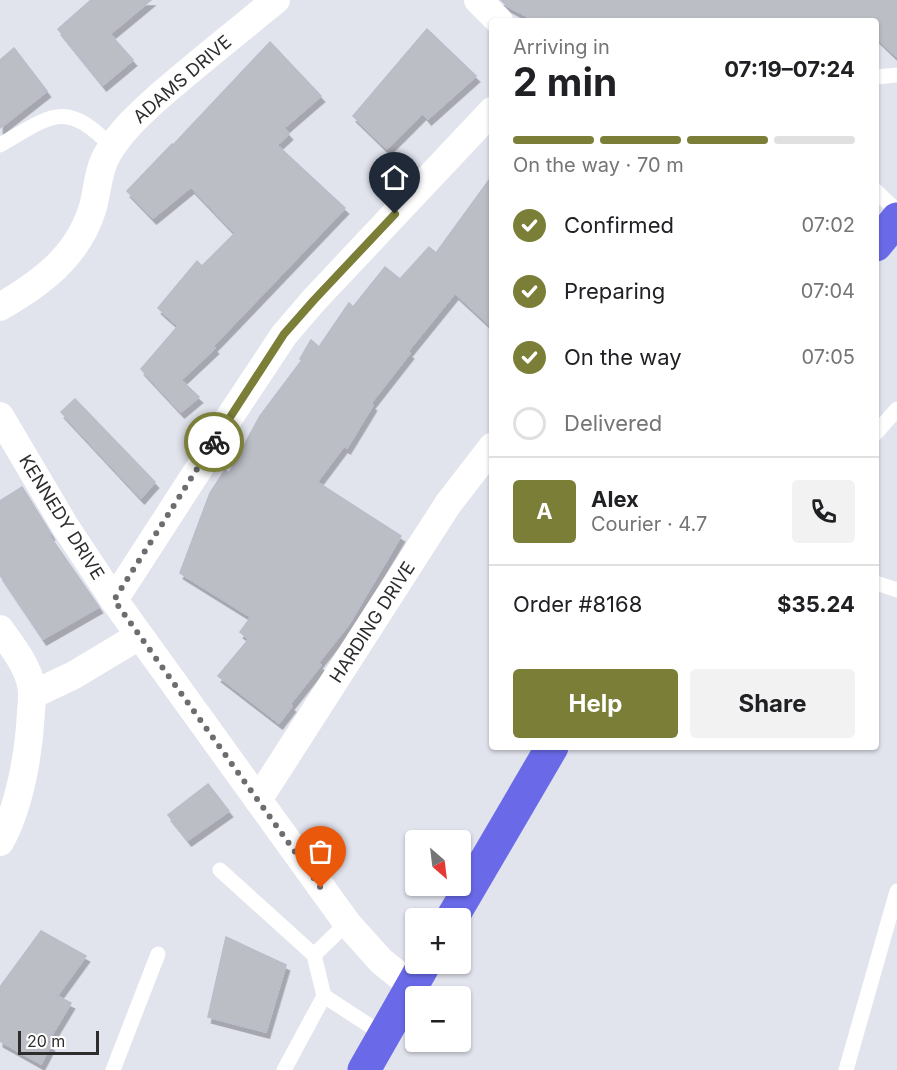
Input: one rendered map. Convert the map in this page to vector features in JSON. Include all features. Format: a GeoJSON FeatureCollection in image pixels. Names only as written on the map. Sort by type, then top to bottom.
{"type":"FeatureCollection","features":[{"type":"Feature","properties":{"kind":"main road"},"geometry":{"type":"LineString","coordinates":[[458,908],[550,750]]}},
{"type":"Feature","properties":{"kind":"main road"},"geometry":{"type":"LineString","coordinates":[[364,1070],[418,975]]}},
{"type":"Feature","properties":{"kind":"street","name":"ADAMS DRIVE"},"geometry":{"type":"LineString","coordinates":[[0,306],[47,276],[75,248],[83,235],[93,208],[100,170],[112,147],[139,115],[185,74],[276,0]]}},
{"type":"Feature","properties":{"kind":"street"},"geometry":{"type":"LineString","coordinates":[[478,0],[496,18]]}},
{"type":"Feature","properties":{"kind":"street"},"geometry":{"type":"LineString","coordinates":[[114,600],[284,334],[489,114]]}},
{"type":"Feature","properties":{"kind":"street","name":"KENNEDY DRIVE"},"geometry":{"type":"LineString","coordinates":[[0,416],[65,526],[114,600],[346,923],[381,961],[418,975]]}},
{"type":"Feature","properties":{"kind":"street","name":"HARDING DRIVE"},"geometry":{"type":"LineString","coordinates":[[258,800],[448,504],[489,451]]}},
{"type":"Feature","properties":{"kind":"street"},"geometry":{"type":"LineString","coordinates":[[0,629],[29,675],[32,695],[30,737],[24,773],[6,832],[0,842]]}},
{"type":"Feature","properties":{"kind":"street"},"geometry":{"type":"LineString","coordinates":[[32,695],[74,675],[139,636]]}},
{"type":"Feature","properties":{"kind":"lane"},"geometry":{"type":"LineString","coordinates":[[879,77],[897,75]]}},
{"type":"Feature","properties":{"kind":"lane"},"geometry":{"type":"LineString","coordinates":[[0,145],[48,118],[67,115],[87,124],[112,147]]}},
{"type":"Feature","properties":{"kind":"lane"},"geometry":{"type":"LineString","coordinates":[[879,202],[886,229]]}},
{"type":"Feature","properties":{"kind":"lane"},"geometry":{"type":"LineString","coordinates":[[879,430],[897,409]]}},
{"type":"Feature","properties":{"kind":"lane"},"geometry":{"type":"LineString","coordinates":[[879,584],[897,590]]}},
{"type":"Feature","properties":{"kind":"lane"},"geometry":{"type":"LineString","coordinates":[[220,870],[314,955],[324,996],[284,1070]]}},
{"type":"Feature","properties":{"kind":"lane"},"geometry":{"type":"LineString","coordinates":[[846,1070],[897,891]]}},
{"type":"Feature","properties":{"kind":"lane"},"geometry":{"type":"LineString","coordinates":[[314,955],[346,923]]}},
{"type":"Feature","properties":{"kind":"lane"},"geometry":{"type":"LineString","coordinates":[[113,1070],[158,954]]}},
{"type":"Feature","properties":{"kind":"lane"},"geometry":{"type":"LineString","coordinates":[[324,996],[384,1035]]}},
{"type":"Feature","properties":{"kind":"building"},"geometry":{"type":"Polygon","coordinates":[[[91,0],[151,0],[110,34],[133,60],[103,85],[58,29],[91,0]]]}},
{"type":"Feature","properties":{"kind":"building"},"geometry":{"type":"Polygon","coordinates":[[[501,0],[897,0],[897,57],[879,40],[879,18],[530,18],[507,6],[501,0]]]}},
{"type":"Feature","properties":{"kind":"building"},"geometry":{"type":"Polygon","coordinates":[[[427,29],[476,76],[428,119],[423,113],[387,149],[353,116],[427,29]]]}},
{"type":"Feature","properties":{"kind":"building"},"geometry":{"type":"Polygon","coordinates":[[[270,42],[321,96],[284,128],[289,134],[277,145],[345,208],[213,346],[215,348],[181,380],[199,397],[181,412],[141,369],[178,326],[158,308],[197,261],[202,266],[235,233],[191,187],[153,218],[127,191],[270,42]]]}},
{"type":"Feature","properties":{"kind":"building"},"geometry":{"type":"Polygon","coordinates":[[[14,48],[47,91],[0,128],[0,60],[14,48]]]}},
{"type":"Feature","properties":{"kind":"building"},"geometry":{"type":"Polygon","coordinates":[[[489,180],[489,324],[455,293],[408,351],[410,353],[371,403],[373,405],[347,448],[344,446],[317,482],[401,536],[349,624],[318,663],[321,665],[290,704],[292,706],[279,723],[218,676],[249,639],[240,632],[251,617],[180,573],[210,493],[225,470],[229,473],[260,416],[302,360],[300,359],[311,340],[319,347],[349,303],[353,307],[385,267],[400,279],[429,247],[436,253],[489,180]]]}},
{"type":"Feature","properties":{"kind":"building"},"geometry":{"type":"Polygon","coordinates":[[[75,399],[155,482],[141,498],[61,412],[75,399]]]}},
{"type":"Feature","properties":{"kind":"building"},"geometry":{"type":"Polygon","coordinates":[[[22,487],[51,534],[49,535],[99,607],[43,639],[0,575],[0,501],[22,487]]]}},
{"type":"Feature","properties":{"kind":"building"},"geometry":{"type":"Polygon","coordinates":[[[208,784],[229,811],[188,840],[168,815],[208,784]]]}},
{"type":"Feature","properties":{"kind":"building"},"geometry":{"type":"Polygon","coordinates":[[[41,931],[86,956],[57,996],[71,1003],[47,1043],[51,1045],[41,1064],[0,1041],[0,987],[41,931]]]}},
{"type":"Feature","properties":{"kind":"building"},"geometry":{"type":"Polygon","coordinates":[[[226,937],[286,965],[266,1032],[208,1017],[226,937]]]}},
{"type":"Feature","properties":{"kind":"way so far"},"geometry":{"type":"LineString","coordinates":[[214,442],[114,600],[321,888]]}},
{"type":"Feature","properties":{"kind":"route"},"geometry":{"type":"LineString","coordinates":[[214,442],[284,334],[395,214]]}}]}
